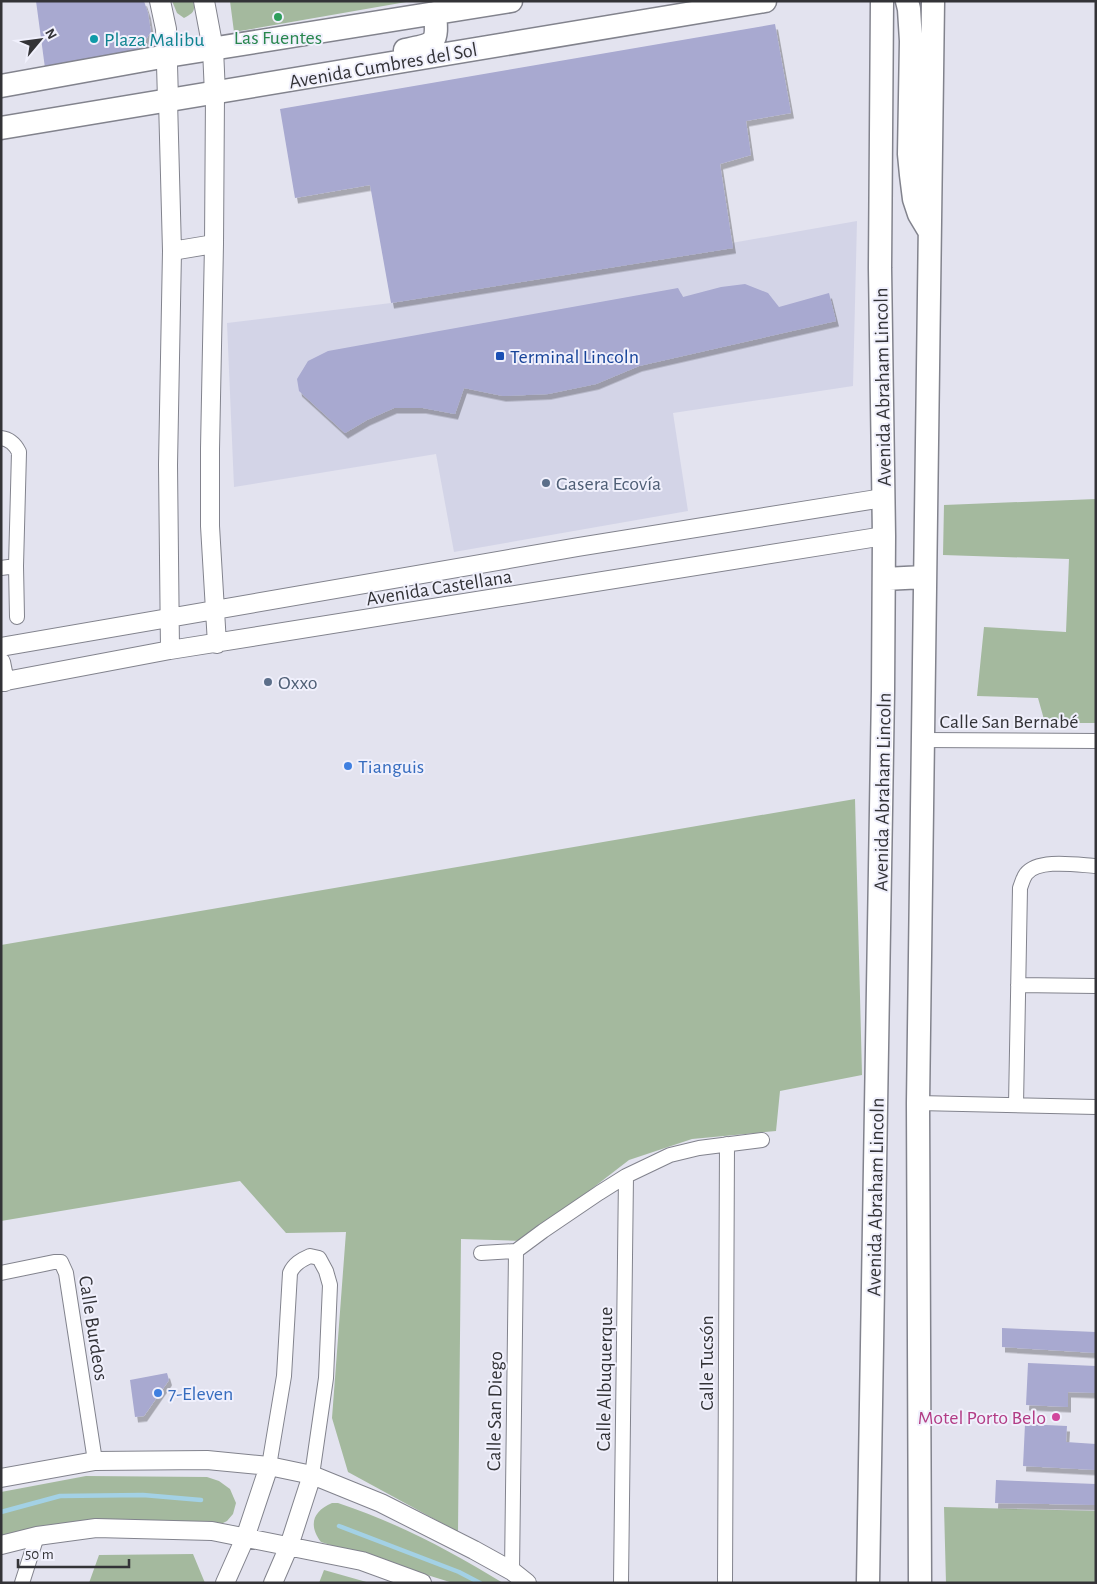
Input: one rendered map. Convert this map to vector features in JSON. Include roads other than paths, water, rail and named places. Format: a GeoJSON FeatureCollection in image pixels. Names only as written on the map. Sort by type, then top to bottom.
{"type":"FeatureCollection","features":[{"type":"Feature","properties":{"kind":"main road"},"geometry":{"type":"LineString","coordinates":[[160,1],[166,29],[168,100]]}},
{"type":"Feature","properties":{"kind":"main road"},"geometry":{"type":"LineString","coordinates":[[204,1],[213,49],[215,94]]}},
{"type":"Feature","properties":{"kind":"main road","name":"Avenida Cumbres del Sol"},"geometry":{"type":"LineString","coordinates":[[1,86],[167,56],[511,1]]}},
{"type":"Feature","properties":{"kind":"main road","name":"Avenida Cumbres del Sol"},"geometry":{"type":"LineString","coordinates":[[1,128],[215,94],[764,1]]}},
{"type":"Feature","properties":{"kind":"main road","name":"Avenida Abraham Lincoln"},"geometry":{"type":"LineString","coordinates":[[868,1583],[878,1058],[884,579],[880,268],[882,1]]}},
{"type":"Feature","properties":{"kind":"main road"},"geometry":{"type":"LineString","coordinates":[[907,1],[910,9],[911,41],[909,154],[911,175],[918,214],[930,232]]}},
{"type":"Feature","properties":{"kind":"main road"},"geometry":{"type":"LineString","coordinates":[[920,1583],[918,1102],[933,1]]}},
{"type":"Feature","properties":{"kind":"main road"},"geometry":{"type":"LineString","coordinates":[[330,74],[362,59],[420,47],[431,42],[437,32],[435,13]]}},
{"type":"Feature","properties":{"kind":"main road"},"geometry":{"type":"LineString","coordinates":[[884,579],[925,577]]}},
{"type":"Feature","properties":{"kind":"street"},"geometry":{"type":"LineString","coordinates":[[215,94],[210,526],[217,644]]}},
{"type":"Feature","properties":{"kind":"street"},"geometry":{"type":"LineString","coordinates":[[168,100],[172,251],[168,465],[170,650]]}},
{"type":"Feature","properties":{"kind":"street"},"geometry":{"type":"LineString","coordinates":[[172,251],[214,244]]}},
{"type":"Feature","properties":{"kind":"street"},"geometry":{"type":"LineString","coordinates":[[1,438],[12,442],[19,452],[16,566],[17,617]]}},
{"type":"Feature","properties":{"kind":"street","name":"Avenida Castellana"},"geometry":{"type":"LineString","coordinates":[[1,647],[578,547],[883,498]]}},
{"type":"Feature","properties":{"kind":"street","name":"Avenida Castellana"},"geometry":{"type":"LineString","coordinates":[[3,682],[170,650],[884,536]]}},
{"type":"Feature","properties":{"kind":"street"},"geometry":{"type":"LineString","coordinates":[[1,568],[16,566]]}},
{"type":"Feature","properties":{"kind":"street"},"geometry":{"type":"LineString","coordinates":[[1,662],[3,682]]}},
{"type":"Feature","properties":{"kind":"street","name":"Calle San Bernabé"},"geometry":{"type":"LineString","coordinates":[[922,740],[1096,741]]}},
{"type":"Feature","properties":{"kind":"street"},"geometry":{"type":"LineString","coordinates":[[1016,1105],[1020,888],[1027,872],[1044,864],[1096,866]]}},
{"type":"Feature","properties":{"kind":"street"},"geometry":{"type":"LineString","coordinates":[[1018,985],[1096,986]]}},
{"type":"Feature","properties":{"kind":"street"},"geometry":{"type":"LineString","coordinates":[[918,1102],[1096,1107]]}},
{"type":"Feature","properties":{"kind":"street"},"geometry":{"type":"LineString","coordinates":[[481,1254],[516,1252],[544,1230],[626,1176],[670,1155],[699,1148],[762,1140]]}},
{"type":"Feature","properties":{"kind":"street","name":"Calle Tucsón"},"geometry":{"type":"LineString","coordinates":[[725,1583],[727,1144]]}},
{"type":"Feature","properties":{"kind":"street","name":"Calle Albuquerque"},"geometry":{"type":"LineString","coordinates":[[621,1583],[626,1176]]}},
{"type":"Feature","properties":{"kind":"street","name":"Calle San Diego"},"geometry":{"type":"LineString","coordinates":[[512,1571],[516,1252]]}},
{"type":"Feature","properties":{"kind":"street"},"geometry":{"type":"LineString","coordinates":[[225,1583],[245,1538],[269,1466],[284,1376],[290,1273],[292,1267],[300,1260],[310,1256],[319,1258],[326,1271],[330,1286],[326,1378],[312,1475],[289,1546],[273,1583]]}},
{"type":"Feature","properties":{"kind":"street","name":"Calle Burdeos"},"geometry":{"type":"LineString","coordinates":[[1,1273],[54,1262],[61,1262],[64,1266],[95,1461]]}},
{"type":"Feature","properties":{"kind":"street"},"geometry":{"type":"LineString","coordinates":[[1,1478],[95,1461],[207,1460],[269,1466],[312,1475],[381,1503],[474,1550],[512,1571],[526,1583]]}},
{"type":"Feature","properties":{"kind":"street"},"geometry":{"type":"LineString","coordinates":[[1,1545],[37,1536],[96,1528],[212,1531],[362,1561],[422,1583]]}},
{"type":"Feature","properties":{"kind":"street"},"geometry":{"type":"LineString","coordinates":[[22,1583],[37,1536]]}},
{"type":"Feature","properties":{"kind":"waterway"},"geometry":{"type":"LineString","coordinates":[[1,1512],[60,1496],[143,1495],[201,1500]]}},
{"type":"Feature","properties":{"kind":"waterway"},"geometry":{"type":"LineString","coordinates":[[339,1526],[459,1572],[480,1583]]}},
{"type":"Feature","properties":{"kind":"place","name":"Las Fuentes"},"geometry":{"type":"Point","coordinates":[278,17]}},
{"type":"Feature","properties":{"kind":"place","name":"Plaza Malibu"},"geometry":{"type":"Point","coordinates":[94,39]}},
{"type":"Feature","properties":{"kind":"place","name":"Terminal Lincoln"},"geometry":{"type":"Point","coordinates":[500,356]}},
{"type":"Feature","properties":{"kind":"place","name":"Gasera Ecovía"},"geometry":{"type":"Point","coordinates":[546,483]}},
{"type":"Feature","properties":{"kind":"place","name":"Oxxo"},"geometry":{"type":"Point","coordinates":[268,682]}},
{"type":"Feature","properties":{"kind":"place","name":"Tianguis"},"geometry":{"type":"Point","coordinates":[348,766]}},
{"type":"Feature","properties":{"kind":"place","name":"7-Eleven"},"geometry":{"type":"Point","coordinates":[158,1393]}},
{"type":"Feature","properties":{"kind":"place","name":"Motel Porto Belo"},"geometry":{"type":"Point","coordinates":[1056,1417]}}]}
